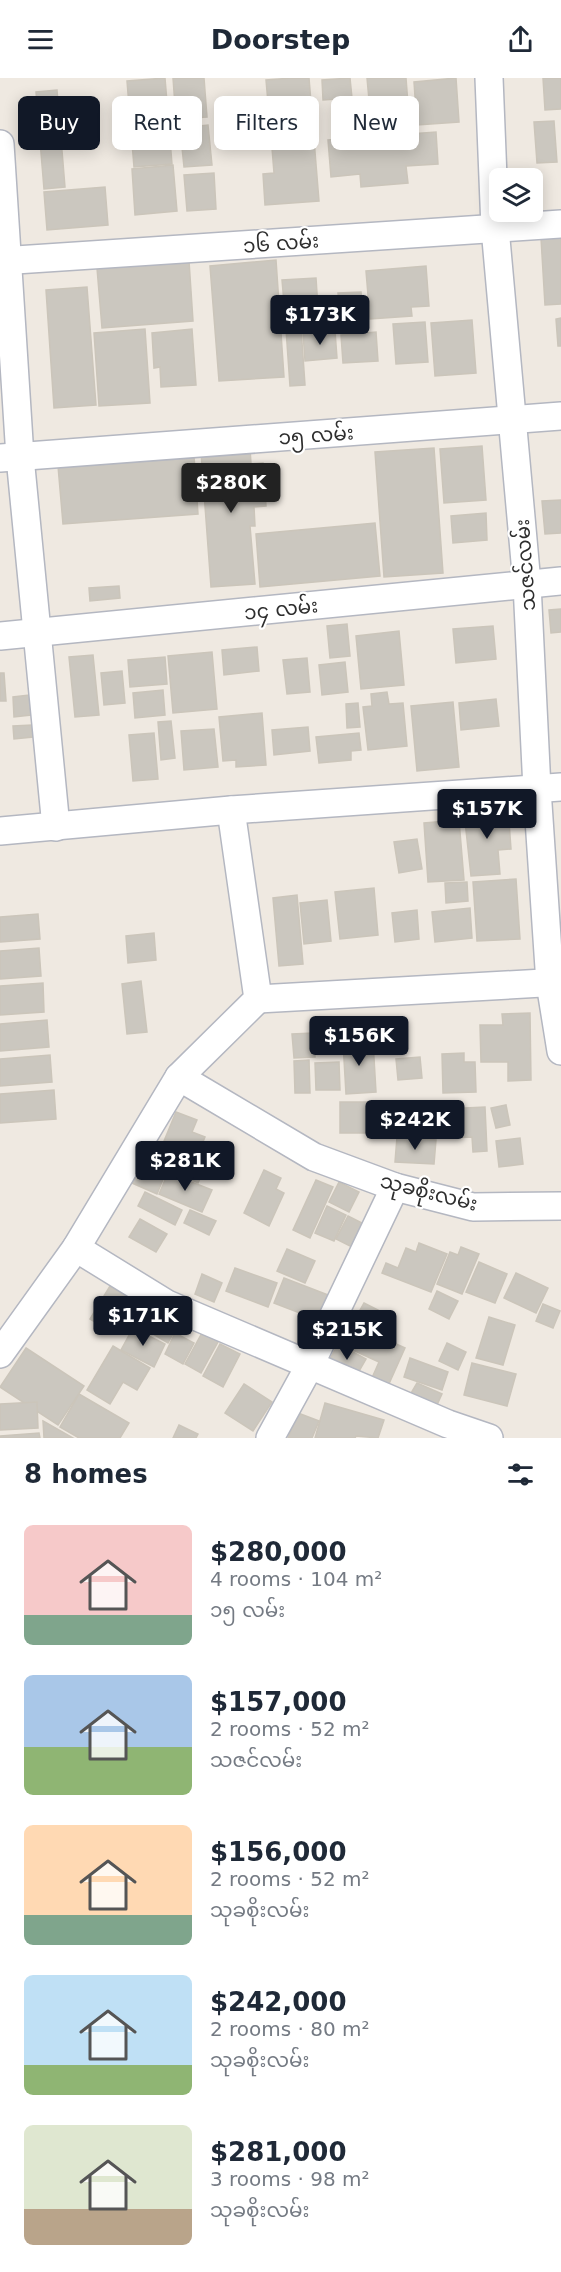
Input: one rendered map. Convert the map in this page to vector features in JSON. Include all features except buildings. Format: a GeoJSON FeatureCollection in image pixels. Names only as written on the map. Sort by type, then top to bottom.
{"type":"FeatureCollection","features":[{"type":"Feature","properties":{"kind":"street","name":"သဇင်လမ်း"},"geometry":{"type":"LineString","coordinates":[[489,78],[495,228],[527,584],[549,788],[555,983],[561,1051]]}},
{"type":"Feature","properties":{"kind":"street"},"geometry":{"type":"LineString","coordinates":[[0,144],[10,458],[36,633],[56,827]]}},
{"type":"Feature","properties":{"kind":"street","name":"၁၆ လမ်း"},"geometry":{"type":"LineString","coordinates":[[3,261],[561,224]]}},
{"type":"Feature","properties":{"kind":"street","name":"၁၅ လမ်း"},"geometry":{"type":"LineString","coordinates":[[10,458],[561,416]]}},
{"type":"Feature","properties":{"kind":"street","name":"၁၄ လမ်း"},"geometry":{"type":"LineString","coordinates":[[0,636],[561,581]]}},
{"type":"Feature","properties":{"kind":"street"},"geometry":{"type":"LineString","coordinates":[[0,831],[231,810],[549,788]]}},
{"type":"Feature","properties":{"kind":"street"},"geometry":{"type":"LineString","coordinates":[[231,810],[258,999]]}},
{"type":"Feature","properties":{"kind":"street"},"geometry":{"type":"LineString","coordinates":[[0,1354],[76,1248],[179,1077],[258,999],[555,983]]}},
{"type":"Feature","properties":{"kind":"street","name":"သုခစိုးလမ်း"},"geometry":{"type":"LineString","coordinates":[[179,1077],[314,1157],[395,1187],[473,1207],[561,1206]]}},
{"type":"Feature","properties":{"kind":"street"},"geometry":{"type":"LineString","coordinates":[[270,1438],[310,1365],[395,1187]]}},
{"type":"Feature","properties":{"kind":"street"},"geometry":{"type":"LineString","coordinates":[[76,1248],[166,1304],[448,1424],[489,1438]]}}]}
